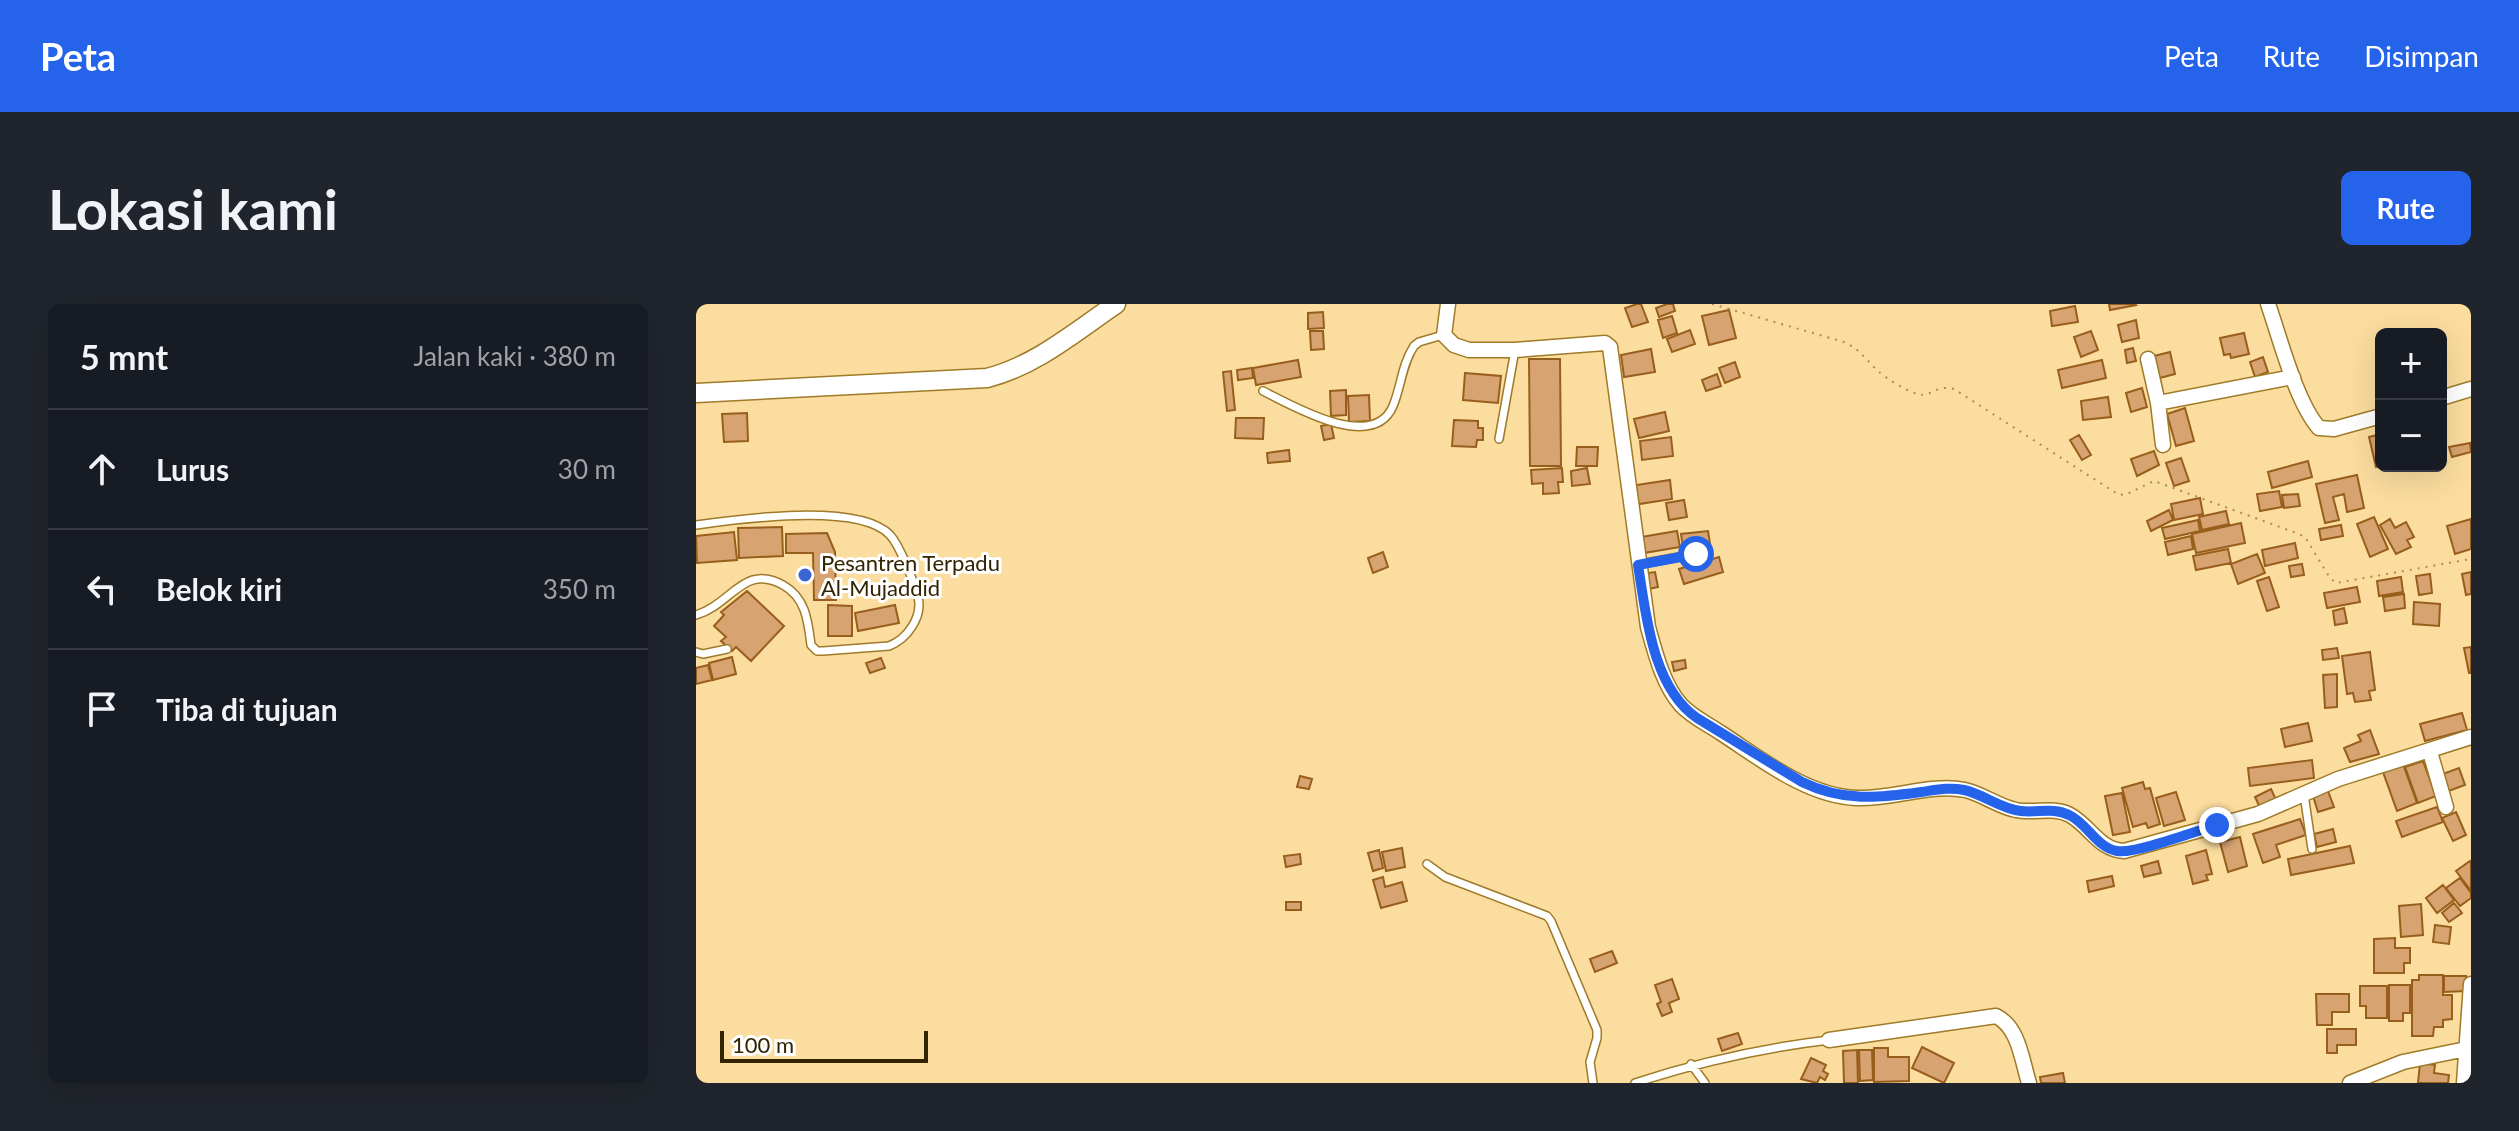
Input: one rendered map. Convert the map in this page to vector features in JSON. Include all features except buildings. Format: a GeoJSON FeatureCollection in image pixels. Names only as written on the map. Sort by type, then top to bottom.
{"type":"FeatureCollection","features":[{"type":"Feature","properties":{"kind":"street"},"geometry":{"type":"LineString","coordinates":[[696,393],[987,378],[1012,372],[1028,363],[1116,304]]}},
{"type":"Feature","properties":{"kind":"street"},"geometry":{"type":"LineString","coordinates":[[1448,304],[1444,335],[1461,349],[1515,350],[1605,343],[1610,347],[1638,565],[1654,649],[1681,705],[1760,758],[1819,790],[1865,799],[1944,789],[1968,791],[2019,811],[2071,815],[2102,844],[2124,851],[2237,821],[2351,774],[2471,737]]}},
{"type":"Feature","properties":{"kind":"street"},"geometry":{"type":"LineString","coordinates":[[2268,304],[2293,377],[2319,428],[2334,429],[2375,418]]}},
{"type":"Feature","properties":{"kind":"street"},"geometry":{"type":"LineString","coordinates":[[2148,359],[2163,445]]}},
{"type":"Feature","properties":{"kind":"street"},"geometry":{"type":"LineString","coordinates":[[2158,403],[2293,377]]}},
{"type":"Feature","properties":{"kind":"street"},"geometry":{"type":"LineString","coordinates":[[2447,396],[2471,389]]}},
{"type":"Feature","properties":{"kind":"street"},"geometry":{"type":"LineString","coordinates":[[2430,752],[2446,807]]}},
{"type":"Feature","properties":{"kind":"street"},"geometry":{"type":"LineString","coordinates":[[2464,1083],[2471,984]]}},
{"type":"Feature","properties":{"kind":"street"},"geometry":{"type":"LineString","coordinates":[[1829,1040],[1996,1016],[2012,1030],[2029,1083]]}},
{"type":"Feature","properties":{"kind":"street"},"geometry":{"type":"LineString","coordinates":[[2350,1083],[2403,1062],[2466,1049]]}},
{"type":"Feature","properties":{"kind":"lane"},"geometry":{"type":"LineString","coordinates":[[1263,391],[1354,428],[1373,425],[1385,418],[1392,408],[1414,346],[1444,335]]}},
{"type":"Feature","properties":{"kind":"lane"},"geometry":{"type":"LineString","coordinates":[[1499,439],[1515,350]]}},
{"type":"Feature","properties":{"kind":"lane"},"geometry":{"type":"LineString","coordinates":[[696,525],[796,515],[871,523],[889,534],[896,543],[918,598],[919,610],[899,642],[889,646],[823,651],[817,651],[811,645],[808,619],[798,598],[790,589],[770,578],[756,577],[696,615]]}},
{"type":"Feature","properties":{"kind":"lane"},"geometry":{"type":"LineString","coordinates":[[1638,565],[1696,554]]}},
{"type":"Feature","properties":{"kind":"lane"},"geometry":{"type":"LineString","coordinates":[[696,652],[703,654],[727,649]]}},
{"type":"Feature","properties":{"kind":"lane"},"geometry":{"type":"LineString","coordinates":[[2304,794],[2312,849]]}},
{"type":"Feature","properties":{"kind":"lane"},"geometry":{"type":"LineString","coordinates":[[1427,864],[1445,877],[1535,910],[1551,921],[1597,1030],[1590,1062],[1593,1083]]}},
{"type":"Feature","properties":{"kind":"lane"},"geometry":{"type":"LineString","coordinates":[[1635,1083],[1691,1064],[1765,1048],[1829,1040]]}},
{"type":"Feature","properties":{"kind":"lane"},"geometry":{"type":"LineString","coordinates":[[1691,1064],[1705,1083]]}},
{"type":"Feature","properties":{"kind":"path"},"geometry":{"type":"LineString","coordinates":[[1712,304],[1844,342],[1855,347],[1879,372],[1916,393],[1923,395],[1939,387],[1954,389],[2119,495],[2154,481],[2299,534],[2305,537],[2336,583],[2471,559]]}},
{"type":"Feature","properties":{"kind":"place","name":"Pesantren Terpadu Al-Mujaddid"},"geometry":{"type":"Point","coordinates":[805,575]}},
{"type":"Feature","properties":{"kind":"route"},"geometry":{"type":"LineString","coordinates":[[1696,554],[1638,565],[1654,649],[1673,692],[1681,705],[1697,718],[1802,782],[1834,795],[1865,799],[1944,789],[1968,791],[2009,809],[2071,815],[2102,844],[2117,851],[2132,850],[2217,825]]}}]}
